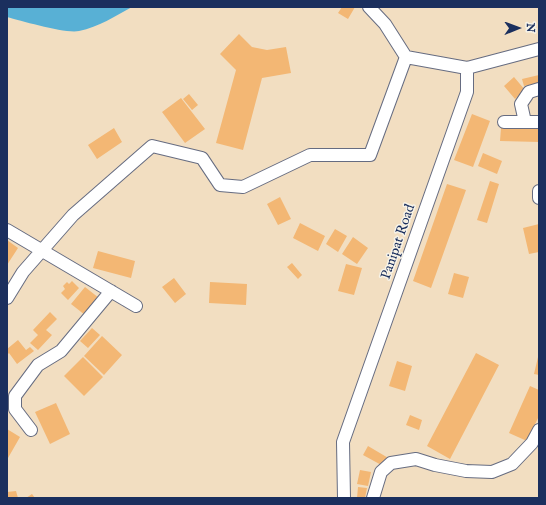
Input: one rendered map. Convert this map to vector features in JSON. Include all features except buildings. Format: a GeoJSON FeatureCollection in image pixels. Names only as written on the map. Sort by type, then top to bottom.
{"type":"FeatureCollection","features":[{"type":"Feature","properties":{"kind":"street"},"geometry":{"type":"LineString","coordinates":[[369,7],[385,24],[406,57],[467,68],[539,49]]}},
{"type":"Feature","properties":{"kind":"street"},"geometry":{"type":"LineString","coordinates":[[7,298],[22,272],[73,215],[152,146],[202,158],[220,185],[242,186],[310,155],[370,155],[406,57]]}},
{"type":"Feature","properties":{"kind":"street","name":"Panipat Road"},"geometry":{"type":"LineString","coordinates":[[344,498],[343,442],[467,92],[467,68]]}},
{"type":"Feature","properties":{"kind":"street"},"geometry":{"type":"LineString","coordinates":[[525,122],[521,104],[529,92],[539,89]]}},
{"type":"Feature","properties":{"kind":"street"},"geometry":{"type":"LineString","coordinates":[[504,122],[539,122]]}},
{"type":"Feature","properties":{"kind":"street"},"geometry":{"type":"LineString","coordinates":[[539,191],[539,198]]}},
{"type":"Feature","properties":{"kind":"street"},"geometry":{"type":"LineString","coordinates":[[7,230],[136,306]]}},
{"type":"Feature","properties":{"kind":"street"},"geometry":{"type":"LineString","coordinates":[[31,430],[15,409],[15,396],[38,365],[61,351],[111,292]]}},
{"type":"Feature","properties":{"kind":"street"},"geometry":{"type":"LineString","coordinates":[[373,498],[381,472],[391,463],[416,459],[435,465],[466,471],[492,472],[512,464],[532,443],[539,430]]}},
{"type":"Feature","properties":{"kind":"water"},"geometry":{"type":"Polygon","coordinates":[[[7,7],[132,7],[93,27],[79,31],[64,31],[7,17],[7,7]]]}}]}
